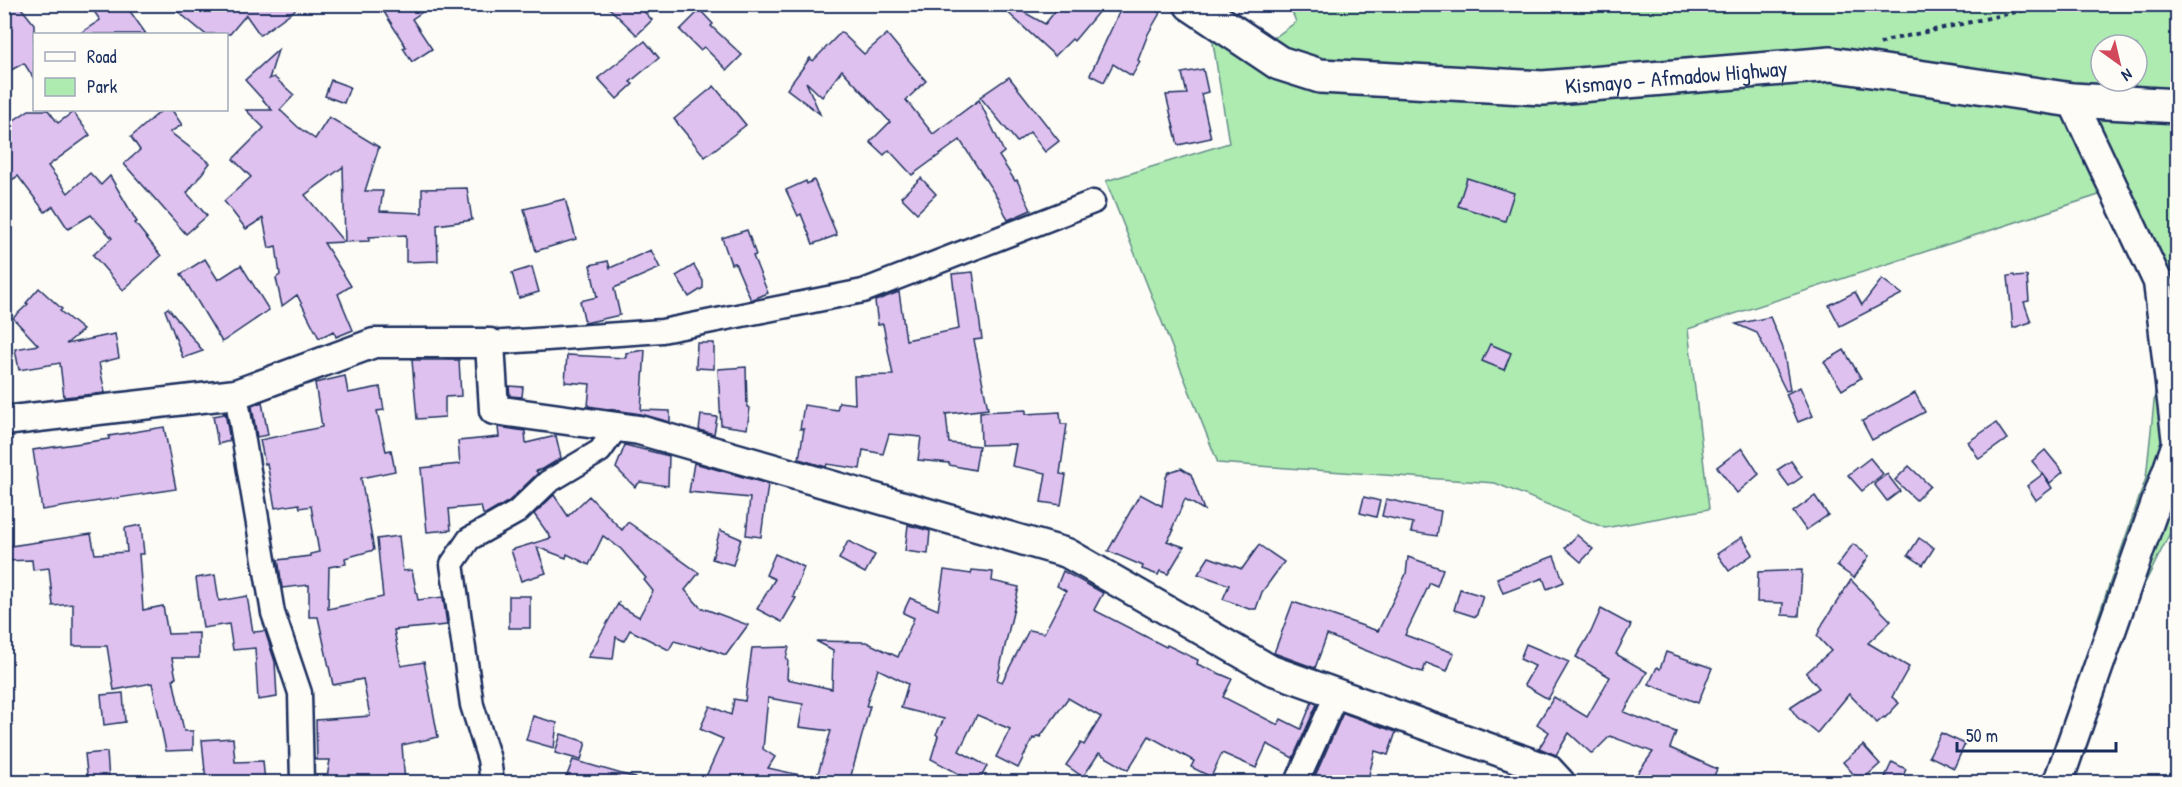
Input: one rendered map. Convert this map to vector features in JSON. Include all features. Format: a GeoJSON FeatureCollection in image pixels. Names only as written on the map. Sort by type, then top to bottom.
{"type":"FeatureCollection","features":[{"type":"Feature","properties":{"kind":"main road","name":"Kismayo - Afmadow Highway"},"geometry":{"type":"LineString","coordinates":[[1191,4],[1279,63],[1320,76],[1543,88],[1831,64],[2072,100],[2178,106]]}},
{"type":"Feature","properties":{"kind":"street"},"geometry":{"type":"LineString","coordinates":[[2058,783],[2177,443],[2158,282],[2072,100]]}},
{"type":"Feature","properties":{"kind":"street"},"geometry":{"type":"LineString","coordinates":[[4,421],[236,394],[374,343],[490,343],[662,331],[863,291],[1093,202]]}},
{"type":"Feature","properties":{"kind":"street"},"geometry":{"type":"LineString","coordinates":[[490,343],[494,410],[639,430],[1067,553],[1271,669],[1548,769],[1560,783]]}},
{"type":"Feature","properties":{"kind":"street"},"geometry":{"type":"LineString","coordinates":[[236,394],[273,614],[300,693],[302,783]]}},
{"type":"Feature","properties":{"kind":"street"},"geometry":{"type":"LineString","coordinates":[[492,783],[489,759],[472,705],[452,564],[469,539],[517,512],[548,482],[600,451],[616,427]]}},
{"type":"Feature","properties":{"kind":"street"},"geometry":{"type":"LineString","coordinates":[[1297,783],[1338,693]]}},
{"type":"Feature","properties":{"kind":"path"},"geometry":{"type":"LineString","coordinates":[[1879,44],[2052,4]]}},
{"type":"Feature","properties":{"kind":"green space"},"geometry":{"type":"Polygon","coordinates":[[[1289,4],[2177,5],[2177,519],[2120,633],[2096,623],[2146,478],[2156,383],[2143,267],[2102,194],[1688,329],[1709,509],[1605,528],[1495,483],[1218,463],[1106,181],[1229,143],[1207,5],[1226,5],[1271,40],[1296,22],[1289,4]]]}},
{"type":"Feature","properties":{"kind":"building"},"geometry":{"type":"Polygon","coordinates":[[[18,4],[34,24],[33,77],[24,63],[4,74],[4,15],[18,4]]]}},
{"type":"Feature","properties":{"kind":"building"},"geometry":{"type":"Polygon","coordinates":[[[89,4],[125,4],[145,33],[80,33],[100,20],[89,4]]]}},
{"type":"Feature","properties":{"kind":"building"},"geometry":{"type":"Polygon","coordinates":[[[169,4],[303,4],[260,35],[246,15],[230,34],[204,33],[169,4]]]}},
{"type":"Feature","properties":{"kind":"building"},"geometry":{"type":"Polygon","coordinates":[[[379,4],[434,4],[412,19],[432,49],[412,62],[403,48],[406,47],[379,4]]]}},
{"type":"Feature","properties":{"kind":"building"},"geometry":{"type":"Polygon","coordinates":[[[605,4],[637,4],[652,20],[637,35],[605,4]]]}},
{"type":"Feature","properties":{"kind":"building"},"geometry":{"type":"Polygon","coordinates":[[[1009,4],[1045,24],[1061,4],[1105,4],[1074,41],[1072,39],[1055,56],[1004,9],[1009,4]]]}},
{"type":"Feature","properties":{"kind":"building"},"geometry":{"type":"Polygon","coordinates":[[[1123,4],[1146,4],[1160,13],[1148,34],[1138,60],[1140,62],[1132,76],[1113,64],[1104,82],[1090,75],[1123,4]]]}},
{"type":"Feature","properties":{"kind":"building"},"geometry":{"type":"Polygon","coordinates":[[[700,10],[713,24],[711,26],[742,55],[727,70],[704,47],[700,50],[680,30],[700,10]]]}},
{"type":"Feature","properties":{"kind":"building"},"geometry":{"type":"Polygon","coordinates":[[[841,32],[864,54],[887,34],[926,81],[906,100],[933,134],[979,100],[1004,152],[999,156],[1015,181],[1017,180],[1031,210],[1008,220],[998,199],[960,140],[912,175],[889,150],[884,155],[870,142],[890,122],[842,70],[822,97],[806,82],[820,114],[787,89],[810,58],[813,61],[841,32]]]}},
{"type":"Feature","properties":{"kind":"building"},"geometry":{"type":"Polygon","coordinates":[[[645,41],[659,58],[630,82],[633,84],[617,99],[598,78],[645,41]]]}},
{"type":"Feature","properties":{"kind":"building"},"geometry":{"type":"Polygon","coordinates":[[[278,50],[269,79],[274,77],[294,95],[280,110],[315,139],[329,117],[379,147],[365,191],[383,191],[380,211],[422,213],[422,189],[467,188],[472,220],[437,225],[438,261],[406,262],[406,235],[369,237],[369,241],[345,242],[343,167],[305,195],[344,242],[324,243],[351,286],[338,294],[353,330],[336,337],[334,331],[319,338],[297,295],[282,306],[276,278],[280,275],[276,246],[269,248],[263,218],[246,229],[224,201],[251,177],[233,159],[264,128],[246,110],[272,110],[245,80],[278,50]]]}},
{"type":"Feature","properties":{"kind":"building"},"geometry":{"type":"Polygon","coordinates":[[[1203,69],[1208,92],[1201,94],[1211,138],[1178,145],[1166,95],[1187,94],[1182,73],[1203,69]]]}},
{"type":"Feature","properties":{"kind":"building"},"geometry":{"type":"Polygon","coordinates":[[[1009,77],[1059,141],[1045,152],[1030,132],[1017,142],[980,97],[1009,77]]]}},
{"type":"Feature","properties":{"kind":"building"},"geometry":{"type":"Polygon","coordinates":[[[331,80],[350,87],[344,103],[325,96],[331,80]]]}},
{"type":"Feature","properties":{"kind":"building"},"geometry":{"type":"Polygon","coordinates":[[[714,86],[746,125],[705,157],[674,119],[714,86]]]}},
{"type":"Feature","properties":{"kind":"building"},"geometry":{"type":"Polygon","coordinates":[[[29,110],[49,111],[58,123],[73,112],[90,135],[48,166],[68,193],[90,173],[101,185],[110,176],[137,222],[135,223],[161,256],[123,290],[93,255],[112,238],[91,215],[68,229],[53,206],[45,212],[18,176],[4,185],[4,127],[29,110]]]}},
{"type":"Feature","properties":{"kind":"building"},"geometry":{"type":"Polygon","coordinates":[[[161,111],[173,111],[182,125],[170,132],[210,163],[187,193],[207,216],[186,234],[124,164],[140,150],[131,137],[161,111]]]}},
{"type":"Feature","properties":{"kind":"building"},"geometry":{"type":"Polygon","coordinates":[[[921,178],[936,194],[917,213],[901,197],[921,178]]]}},
{"type":"Feature","properties":{"kind":"building"},"geometry":{"type":"Polygon","coordinates":[[[1467,178],[1514,193],[1505,221],[1458,206],[1467,178]]]}},
{"type":"Feature","properties":{"kind":"building"},"geometry":{"type":"Polygon","coordinates":[[[814,180],[837,235],[813,244],[801,214],[798,216],[786,190],[814,180]]]}},
{"type":"Feature","properties":{"kind":"building"},"geometry":{"type":"Polygon","coordinates":[[[565,199],[576,239],[536,251],[524,209],[565,199]]]}},
{"type":"Feature","properties":{"kind":"building"},"geometry":{"type":"Polygon","coordinates":[[[747,230],[756,255],[753,256],[768,293],[751,300],[735,263],[731,264],[722,238],[747,230]]]}},
{"type":"Feature","properties":{"kind":"building"},"geometry":{"type":"Polygon","coordinates":[[[651,250],[660,268],[614,288],[620,315],[585,323],[580,301],[597,297],[590,265],[608,261],[610,268],[651,250]]]}},
{"type":"Feature","properties":{"kind":"building"},"geometry":{"type":"Polygon","coordinates":[[[205,259],[218,280],[241,265],[269,310],[222,342],[181,274],[205,259]]]}},
{"type":"Feature","properties":{"kind":"building"},"geometry":{"type":"Polygon","coordinates":[[[694,265],[703,281],[703,288],[689,297],[676,276],[694,265]]]}},
{"type":"Feature","properties":{"kind":"building"},"geometry":{"type":"Polygon","coordinates":[[[532,267],[539,292],[519,298],[512,273],[532,267]]]}},
{"type":"Feature","properties":{"kind":"building"},"geometry":{"type":"Polygon","coordinates":[[[973,272],[982,339],[974,340],[988,409],[946,414],[949,443],[979,446],[975,470],[949,465],[949,463],[918,460],[921,437],[889,434],[883,454],[863,450],[860,469],[827,464],[826,467],[799,459],[804,429],[800,429],[804,405],[837,410],[839,402],[855,404],[854,376],[893,375],[883,324],[878,325],[875,301],[899,292],[906,340],[959,329],[952,274],[973,272]]]}},
{"type":"Feature","properties":{"kind":"building"},"geometry":{"type":"Polygon","coordinates":[[[2014,275],[2015,277],[2027,276],[2029,301],[2024,302],[2031,322],[2013,328],[2008,276],[2014,275]]]}},
{"type":"Feature","properties":{"kind":"building"},"geometry":{"type":"Polygon","coordinates":[[[1882,279],[1902,294],[1840,326],[1829,305],[1855,292],[1862,305],[1882,279]]]}},
{"type":"Feature","properties":{"kind":"building"},"geometry":{"type":"Polygon","coordinates":[[[39,288],[62,309],[60,311],[83,330],[66,344],[115,334],[119,358],[99,363],[105,393],[64,397],[60,363],[19,370],[15,349],[38,345],[13,318],[28,304],[26,303],[39,288]]]}},
{"type":"Feature","properties":{"kind":"building"},"geometry":{"type":"Polygon","coordinates":[[[168,308],[203,351],[183,358],[165,310],[168,308]]]}},
{"type":"Feature","properties":{"kind":"building"},"geometry":{"type":"Polygon","coordinates":[[[1770,317],[1783,348],[1790,390],[1786,391],[1757,333],[1736,324],[1770,317]]]}},
{"type":"Feature","properties":{"kind":"building"},"geometry":{"type":"Polygon","coordinates":[[[697,343],[714,343],[714,369],[696,368],[697,343]]]}},
{"type":"Feature","properties":{"kind":"building"},"geometry":{"type":"Polygon","coordinates":[[[1490,344],[1511,353],[1504,370],[1482,361],[1490,344]]]}},
{"type":"Feature","properties":{"kind":"building"},"geometry":{"type":"Polygon","coordinates":[[[645,350],[641,410],[670,411],[670,422],[641,414],[588,406],[590,384],[565,382],[567,355],[626,358],[626,353],[645,350]]]}},
{"type":"Feature","properties":{"kind":"building"},"geometry":{"type":"Polygon","coordinates":[[[1844,350],[1861,378],[1842,390],[1824,362],[1844,350]]]}},
{"type":"Feature","properties":{"kind":"building"},"geometry":{"type":"Polygon","coordinates":[[[412,360],[459,360],[461,396],[445,397],[445,417],[417,419],[412,360]]]}},
{"type":"Feature","properties":{"kind":"building"},"geometry":{"type":"Polygon","coordinates":[[[746,367],[747,407],[750,408],[747,429],[721,425],[718,369],[746,367]]]}},
{"type":"Feature","properties":{"kind":"building"},"geometry":{"type":"Polygon","coordinates":[[[345,376],[348,393],[380,387],[384,410],[377,411],[386,451],[391,450],[395,471],[361,478],[374,550],[345,558],[346,564],[329,567],[328,609],[383,597],[377,539],[399,536],[403,571],[412,570],[418,600],[443,597],[447,625],[394,630],[401,666],[424,662],[438,737],[402,745],[405,783],[326,783],[330,760],[317,760],[316,720],[370,716],[363,679],[333,685],[318,617],[309,617],[309,585],[282,588],[278,560],[310,556],[310,554],[319,552],[311,506],[300,508],[299,504],[275,508],[267,463],[265,464],[260,440],[322,427],[315,383],[345,376]]]}},
{"type":"Feature","properties":{"kind":"building"},"geometry":{"type":"Polygon","coordinates":[[[509,386],[523,387],[522,397],[510,396],[509,386]]]}},
{"type":"Feature","properties":{"kind":"building"},"geometry":{"type":"Polygon","coordinates":[[[1800,387],[1813,416],[1798,422],[1786,394],[1800,387]]]}},
{"type":"Feature","properties":{"kind":"building"},"geometry":{"type":"Polygon","coordinates":[[[1915,393],[1925,412],[1872,440],[1862,421],[1915,393]]]}},
{"type":"Feature","properties":{"kind":"building"},"geometry":{"type":"Polygon","coordinates":[[[262,402],[268,435],[257,437],[252,406],[262,402]]]}},
{"type":"Feature","properties":{"kind":"building"},"geometry":{"type":"Polygon","coordinates":[[[1026,410],[1026,414],[1060,412],[1061,424],[1067,424],[1060,474],[1066,475],[1061,505],[1041,502],[1046,473],[1012,466],[1016,444],[981,445],[980,412],[1026,410]]]}},
{"type":"Feature","properties":{"kind":"building"},"geometry":{"type":"Polygon","coordinates":[[[225,412],[230,441],[218,444],[213,416],[224,414],[225,412]]]}},
{"type":"Feature","properties":{"kind":"building"},"geometry":{"type":"Polygon","coordinates":[[[701,415],[717,417],[714,434],[699,430],[701,415]]]}},
{"type":"Feature","properties":{"kind":"building"},"geometry":{"type":"Polygon","coordinates":[[[1996,423],[2007,439],[1979,459],[1968,442],[1996,423]]]}},
{"type":"Feature","properties":{"kind":"building"},"geometry":{"type":"Polygon","coordinates":[[[164,427],[176,489],[42,510],[33,450],[109,439],[109,436],[164,427]]]}},
{"type":"Feature","properties":{"kind":"building"},"geometry":{"type":"Polygon","coordinates":[[[498,427],[525,431],[526,443],[556,436],[561,458],[536,471],[538,473],[509,501],[487,514],[483,514],[481,506],[449,509],[451,530],[427,532],[421,468],[460,464],[458,441],[499,437],[498,427]]]}},
{"type":"Feature","properties":{"kind":"building"},"geometry":{"type":"Polygon","coordinates":[[[625,445],[669,456],[668,486],[640,482],[635,487],[616,468],[625,445]]]}},
{"type":"Feature","properties":{"kind":"building"},"geometry":{"type":"Polygon","coordinates":[[[1742,448],[1759,474],[1737,493],[1717,467],[1742,448]]]}},
{"type":"Feature","properties":{"kind":"building"},"geometry":{"type":"Polygon","coordinates":[[[2045,450],[2063,472],[2050,483],[2032,461],[2045,450]]]}},
{"type":"Feature","properties":{"kind":"building"},"geometry":{"type":"Polygon","coordinates":[[[1870,458],[1883,474],[1862,491],[1848,475],[1870,458]]]}},
{"type":"Feature","properties":{"kind":"building"},"geometry":{"type":"Polygon","coordinates":[[[1791,461],[1802,477],[1789,486],[1777,470],[1791,461]]]}},
{"type":"Feature","properties":{"kind":"building"},"geometry":{"type":"Polygon","coordinates":[[[694,463],[768,484],[761,537],[746,535],[750,498],[689,492],[694,463]]]}},
{"type":"Feature","properties":{"kind":"building"},"geometry":{"type":"Polygon","coordinates":[[[1909,466],[1930,486],[1916,500],[1895,480],[1909,466]]]}},
{"type":"Feature","properties":{"kind":"building"},"geometry":{"type":"Polygon","coordinates":[[[1181,468],[1191,474],[1204,510],[1185,499],[1172,529],[1174,530],[1167,541],[1184,547],[1168,574],[1160,571],[1158,575],[1142,569],[1143,566],[1108,551],[1140,494],[1162,506],[1166,477],[1169,472],[1181,468]]]}},
{"type":"Feature","properties":{"kind":"building"},"geometry":{"type":"Polygon","coordinates":[[[1887,474],[1900,491],[1887,501],[1874,484],[1887,474]]]}},
{"type":"Feature","properties":{"kind":"building"},"geometry":{"type":"Polygon","coordinates":[[[2043,474],[2052,488],[2036,500],[2027,486],[2043,474]]]}},
{"type":"Feature","properties":{"kind":"building"},"geometry":{"type":"Polygon","coordinates":[[[554,495],[568,516],[589,496],[622,530],[628,522],[699,573],[685,590],[700,607],[748,625],[726,655],[702,646],[701,648],[674,641],[669,650],[630,630],[624,641],[616,637],[613,659],[588,657],[619,602],[618,605],[639,617],[653,591],[644,580],[646,578],[621,549],[603,536],[589,565],[567,554],[566,558],[537,547],[546,573],[521,581],[511,550],[551,538],[534,514],[554,495]]]}},
{"type":"Feature","properties":{"kind":"building"},"geometry":{"type":"Polygon","coordinates":[[[1815,496],[1828,515],[1806,530],[1793,512],[1815,496]]]}},
{"type":"Feature","properties":{"kind":"building"},"geometry":{"type":"Polygon","coordinates":[[[1364,497],[1380,501],[1376,517],[1360,513],[1364,497]]]}},
{"type":"Feature","properties":{"kind":"building"},"geometry":{"type":"Polygon","coordinates":[[[1386,499],[1441,511],[1437,536],[1411,532],[1413,523],[1382,516],[1386,499]]]}},
{"type":"Feature","properties":{"kind":"building"},"geometry":{"type":"Polygon","coordinates":[[[141,525],[144,554],[139,554],[143,610],[163,606],[168,634],[199,633],[199,658],[172,658],[176,678],[173,679],[184,731],[193,731],[193,750],[166,751],[152,683],[114,690],[107,646],[73,646],[73,604],[53,606],[49,568],[33,570],[32,560],[4,561],[4,547],[91,534],[95,554],[127,552],[125,528],[141,525]]]}},
{"type":"Feature","properties":{"kind":"building"},"geometry":{"type":"Polygon","coordinates":[[[908,525],[930,531],[928,554],[905,551],[908,525]]]}},
{"type":"Feature","properties":{"kind":"building"},"geometry":{"type":"Polygon","coordinates":[[[720,530],[741,539],[733,565],[712,559],[720,530]]]}},
{"type":"Feature","properties":{"kind":"building"},"geometry":{"type":"Polygon","coordinates":[[[1577,535],[1593,549],[1581,562],[1565,548],[1577,535]]]}},
{"type":"Feature","properties":{"kind":"building"},"geometry":{"type":"Polygon","coordinates":[[[1742,537],[1753,554],[1729,571],[1717,554],[1742,537]]]}},
{"type":"Feature","properties":{"kind":"building"},"geometry":{"type":"Polygon","coordinates":[[[1919,538],[1934,548],[1923,565],[1908,555],[1919,538]]]}},
{"type":"Feature","properties":{"kind":"building"},"geometry":{"type":"Polygon","coordinates":[[[848,541],[875,555],[865,573],[839,559],[848,541]]]}},
{"type":"Feature","properties":{"kind":"building"},"geometry":{"type":"Polygon","coordinates":[[[1853,544],[1869,556],[1854,578],[1837,566],[1853,544]]]}},
{"type":"Feature","properties":{"kind":"building"},"geometry":{"type":"Polygon","coordinates":[[[1259,545],[1284,562],[1262,592],[1256,609],[1249,609],[1223,599],[1229,585],[1198,574],[1209,557],[1242,569],[1259,545]]]}},
{"type":"Feature","properties":{"kind":"building"},"geometry":{"type":"Polygon","coordinates":[[[775,554],[804,567],[793,597],[796,598],[782,622],[757,609],[775,579],[766,575],[775,554]]]}},
{"type":"Feature","properties":{"kind":"building"},"geometry":{"type":"Polygon","coordinates":[[[1554,556],[1564,582],[1547,589],[1543,578],[1503,593],[1497,578],[1554,556]]]}},
{"type":"Feature","properties":{"kind":"building"},"geometry":{"type":"Polygon","coordinates":[[[1408,557],[1443,569],[1437,586],[1430,583],[1405,635],[1454,653],[1447,671],[1426,663],[1423,672],[1415,670],[1327,635],[1315,668],[1274,653],[1293,602],[1378,631],[1406,574],[1408,557]]]}},
{"type":"Feature","properties":{"kind":"building"},"geometry":{"type":"Polygon","coordinates":[[[944,570],[971,574],[972,570],[993,572],[992,581],[1019,587],[997,680],[1002,682],[1029,630],[1044,633],[1066,591],[1057,586],[1063,571],[1103,593],[1094,610],[1166,647],[1167,645],[1198,660],[1197,664],[1232,679],[1223,697],[1278,725],[1281,719],[1301,729],[1312,702],[1317,704],[1293,758],[1267,744],[1256,768],[1222,753],[1211,777],[1191,767],[1194,761],[1149,736],[1128,770],[1099,753],[1083,777],[1066,765],[1081,743],[1084,745],[1101,717],[1068,698],[1040,737],[1033,738],[1018,768],[996,757],[1010,729],[977,715],[959,751],[987,766],[976,783],[931,759],[938,736],[936,734],[944,719],[901,708],[908,684],[878,669],[866,706],[870,706],[849,783],[815,783],[831,731],[799,727],[803,704],[768,698],[763,749],[775,757],[768,768],[800,775],[799,783],[703,783],[723,739],[700,729],[710,706],[731,715],[734,699],[745,701],[752,648],[789,647],[786,659],[788,660],[787,679],[832,689],[833,650],[816,641],[866,642],[898,657],[914,618],[903,613],[910,598],[938,610],[944,570]]]}},
{"type":"Feature","properties":{"kind":"building"},"geometry":{"type":"Polygon","coordinates":[[[1802,570],[1799,616],[1782,615],[1783,603],[1757,602],[1758,572],[1802,570]]]}},
{"type":"Feature","properties":{"kind":"building"},"geometry":{"type":"Polygon","coordinates":[[[215,575],[219,601],[247,596],[253,632],[265,631],[275,662],[277,697],[258,700],[255,648],[233,650],[229,624],[203,628],[196,578],[215,575]]]}},
{"type":"Feature","properties":{"kind":"building"},"geometry":{"type":"Polygon","coordinates":[[[1851,580],[1891,621],[1868,643],[1909,667],[1892,697],[1899,703],[1885,718],[1877,723],[1849,694],[1817,733],[1797,717],[1790,707],[1819,688],[1806,673],[1831,651],[1817,636],[1851,580]]]}},
{"type":"Feature","properties":{"kind":"building"},"geometry":{"type":"Polygon","coordinates":[[[1460,589],[1483,596],[1476,617],[1454,610],[1460,589]]]}},
{"type":"Feature","properties":{"kind":"building"},"geometry":{"type":"Polygon","coordinates":[[[509,596],[530,596],[530,628],[509,628],[509,596]]]}},
{"type":"Feature","properties":{"kind":"building"},"geometry":{"type":"Polygon","coordinates":[[[1601,609],[1631,625],[1616,654],[1647,672],[1624,712],[1676,732],[1670,748],[1717,769],[1711,783],[1649,783],[1637,774],[1653,752],[1610,736],[1592,754],[1569,733],[1556,755],[1539,748],[1549,732],[1537,724],[1554,697],[1587,717],[1610,677],[1576,657],[1601,609]]]}},
{"type":"Feature","properties":{"kind":"building"},"geometry":{"type":"Polygon","coordinates":[[[1526,644],[1569,662],[1548,699],[1524,685],[1535,666],[1520,659],[1526,644]]]}},
{"type":"Feature","properties":{"kind":"building"},"geometry":{"type":"Polygon","coordinates":[[[1666,652],[1712,668],[1698,703],[1649,684],[1657,667],[1660,669],[1666,652]]]}},
{"type":"Feature","properties":{"kind":"building"},"geometry":{"type":"Polygon","coordinates":[[[123,693],[125,722],[104,725],[101,695],[123,693]]]}},
{"type":"Feature","properties":{"kind":"building"},"geometry":{"type":"Polygon","coordinates":[[[1343,713],[1396,732],[1388,755],[1375,751],[1367,783],[1312,783],[1343,713]]]}},
{"type":"Feature","properties":{"kind":"building"},"geometry":{"type":"Polygon","coordinates":[[[533,716],[557,723],[554,748],[526,740],[533,716]]]}},
{"type":"Feature","properties":{"kind":"building"},"geometry":{"type":"Polygon","coordinates":[[[1941,733],[1965,744],[1954,768],[1929,756],[1941,733]]]}},
{"type":"Feature","properties":{"kind":"building"},"geometry":{"type":"Polygon","coordinates":[[[561,734],[586,742],[581,760],[555,753],[561,734]]]}},
{"type":"Feature","properties":{"kind":"building"},"geometry":{"type":"Polygon","coordinates":[[[233,738],[235,762],[263,761],[265,783],[206,782],[202,740],[233,738]]]}},
{"type":"Feature","properties":{"kind":"building"},"geometry":{"type":"Polygon","coordinates":[[[1863,745],[1880,764],[1860,782],[1843,762],[1863,745]]]}},
{"type":"Feature","properties":{"kind":"building"},"geometry":{"type":"Polygon","coordinates":[[[107,752],[109,780],[88,782],[85,754],[107,752]]]}},
{"type":"Feature","properties":{"kind":"building"},"geometry":{"type":"Polygon","coordinates":[[[573,760],[636,778],[636,783],[564,783],[573,760]]]}},
{"type":"Feature","properties":{"kind":"building"},"geometry":{"type":"Polygon","coordinates":[[[1892,762],[1906,769],[1900,783],[1885,777],[1892,762]]]}}]}
